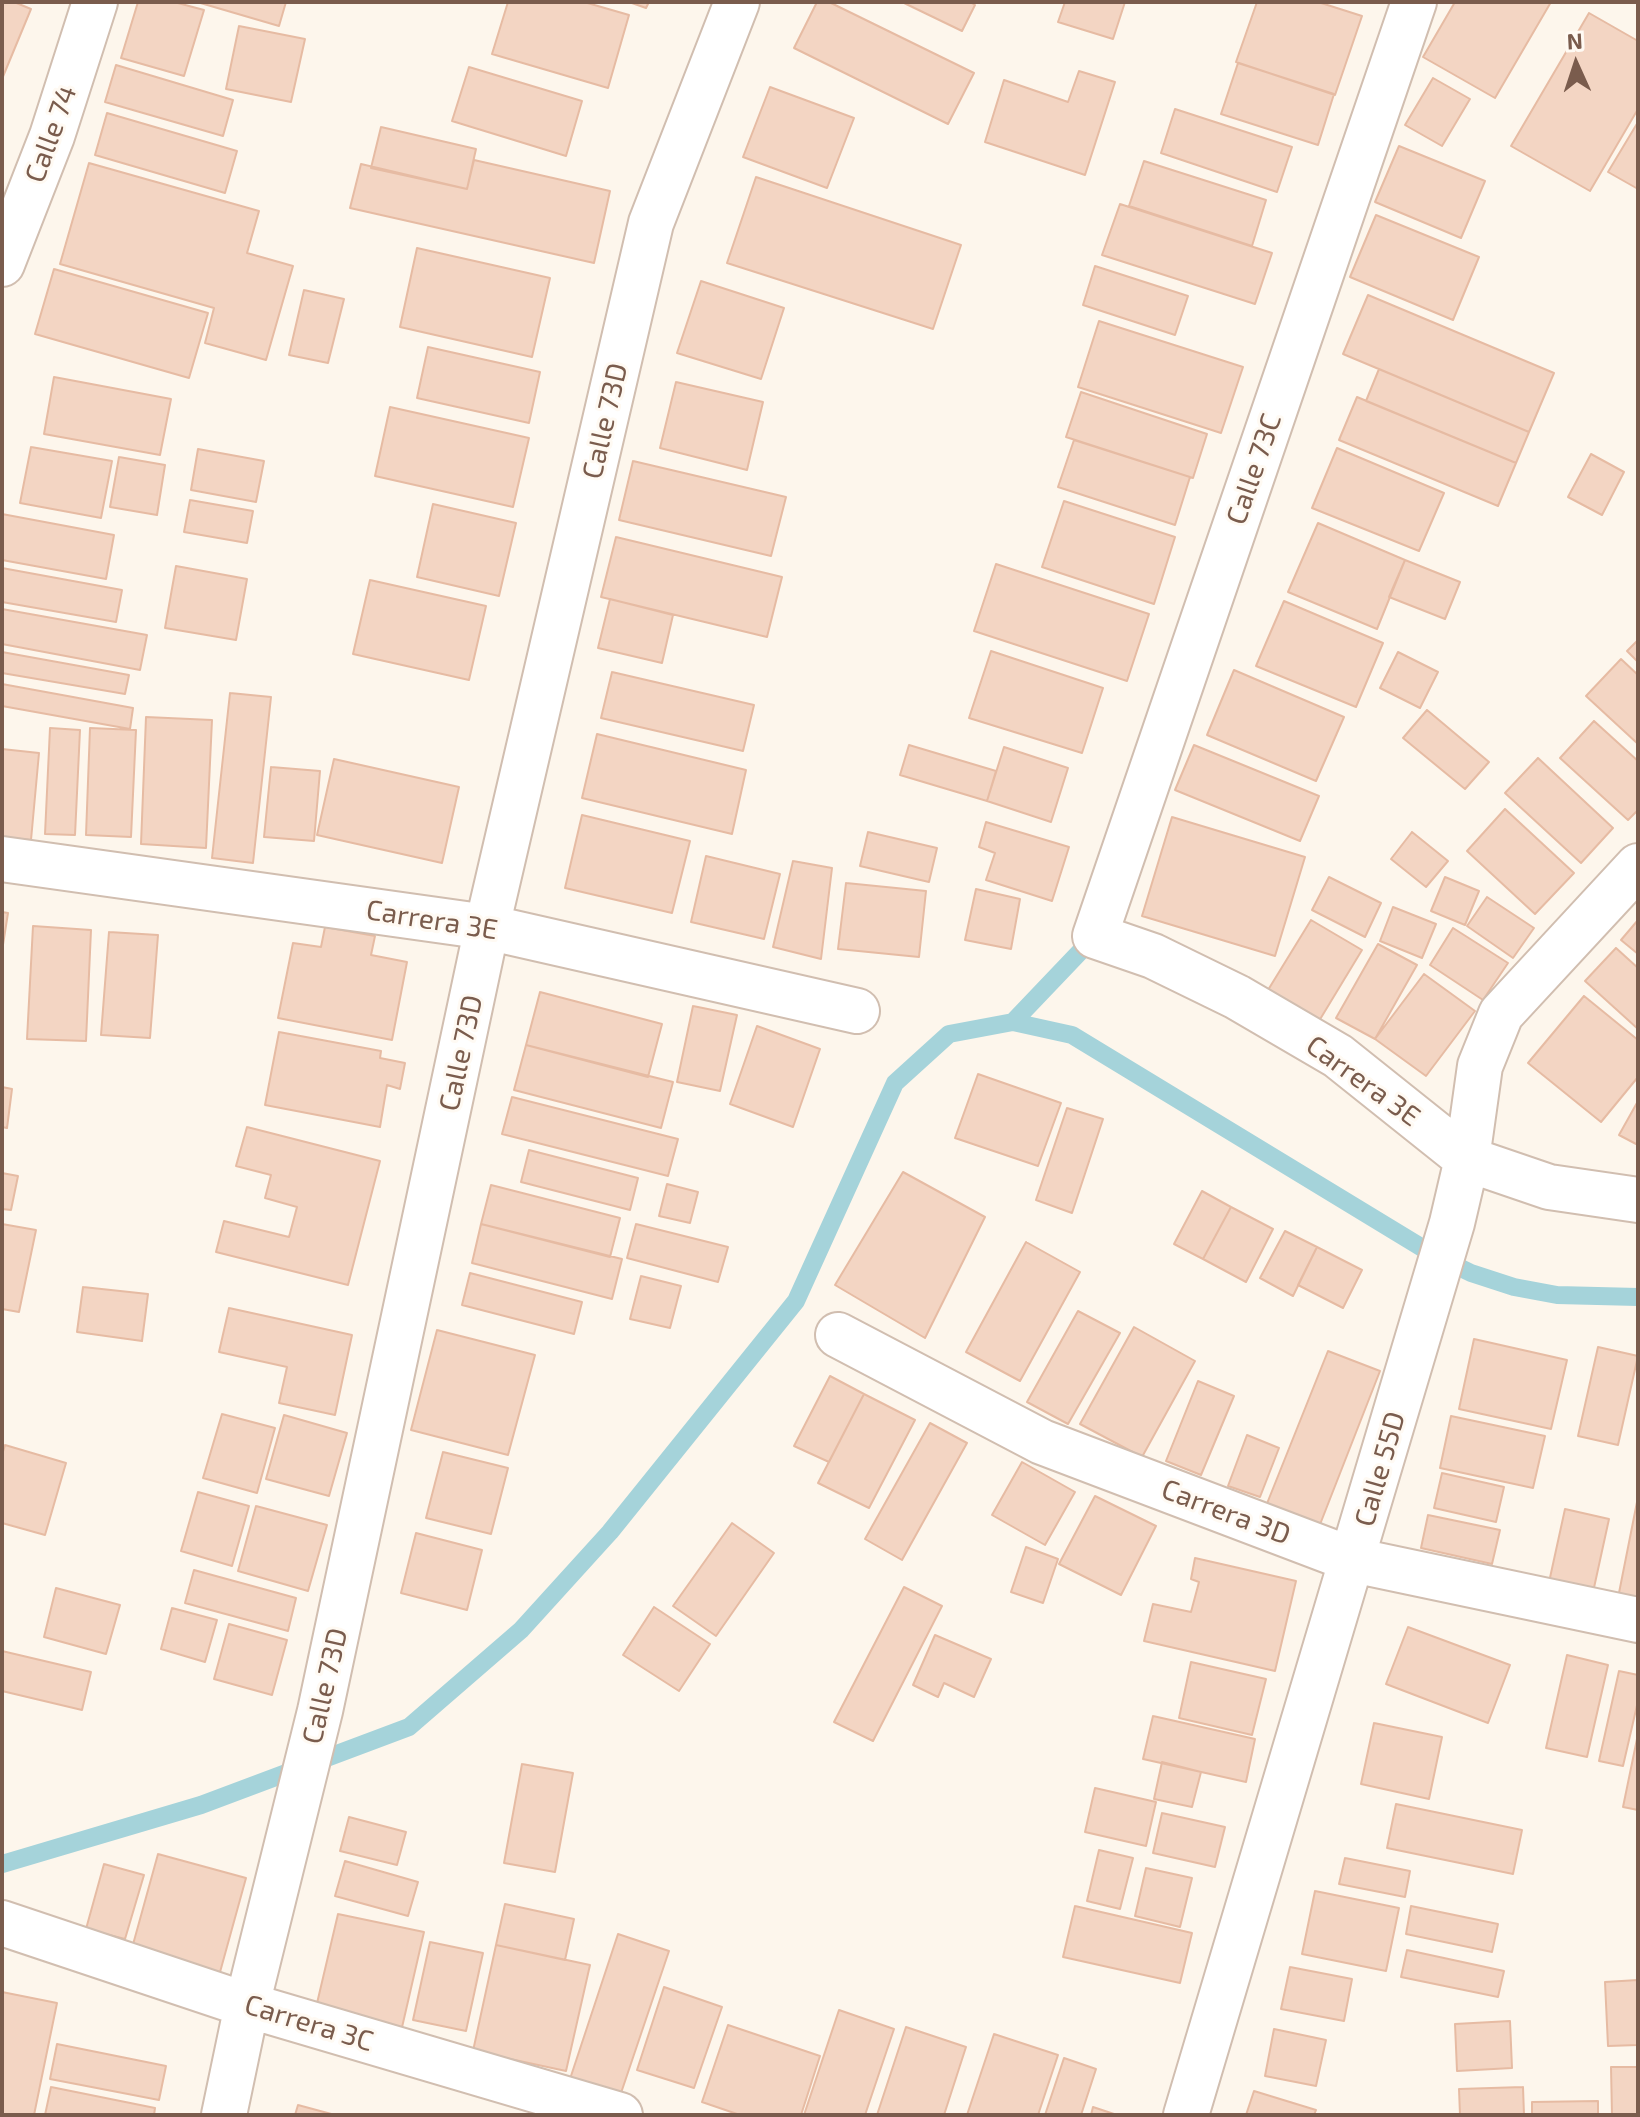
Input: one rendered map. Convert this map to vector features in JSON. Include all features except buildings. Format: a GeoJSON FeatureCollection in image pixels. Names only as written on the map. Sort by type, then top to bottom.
{"type":"FeatureCollection","features":[{"type":"Feature","properties":{"kind":"street","name":"Calle 74"},"geometry":{"type":"LineString","coordinates":[[2,264],[52,136],[95,2]]}},
{"type":"Feature","properties":{"kind":"street","name":"Calle 73D"},"geometry":{"type":"LineString","coordinates":[[224,2115],[247,2005],[320,1711],[487,927],[651,223],[737,2]]}},
{"type":"Feature","properties":{"kind":"street","name":"Calle 73C"},"geometry":{"type":"LineString","coordinates":[[1095,936],[1414,2]]}},
{"type":"Feature","properties":{"kind":"street","name":"Carrera 3E"},"geometry":{"type":"LineString","coordinates":[[2,859],[487,927],[857,1011]]}},
{"type":"Feature","properties":{"kind":"street","name":"Calle 55D"},"geometry":{"type":"LineString","coordinates":[[1186,2115],[1452,1223],[1467,1159],[1480,1066],[1501,1014],[1638,866]]}},
{"type":"Feature","properties":{"kind":"street","name":"Carrera 3E"},"geometry":{"type":"LineString","coordinates":[[1095,936],[1167,963],[1237,997],[1338,1056],[1467,1159],[1549,1187],[1638,1200]]}},
{"type":"Feature","properties":{"kind":"street","name":"Carrera 3D"},"geometry":{"type":"LineString","coordinates":[[838,1335],[1042,1442],[1353,1560],[1638,1620]]}},
{"type":"Feature","properties":{"kind":"street","name":"Carrera 3C"},"geometry":{"type":"LineString","coordinates":[[2,1923],[247,2005],[620,2115]]}},
{"type":"Feature","properties":{"kind":"waterway","name":"Calle 73C"},"geometry":{"type":"LineString","coordinates":[[1013,1022],[1095,936]]}},
{"type":"Feature","properties":{"kind":"waterway"},"geometry":{"type":"LineString","coordinates":[[2,1864],[201,1805],[409,1727],[521,1630],[610,1532],[796,1301],[895,1083],[949,1034],[1013,1022],[1072,1035],[1434,1255],[1471,1273],[1514,1287],[1557,1295],[1638,1297]]}}]}
